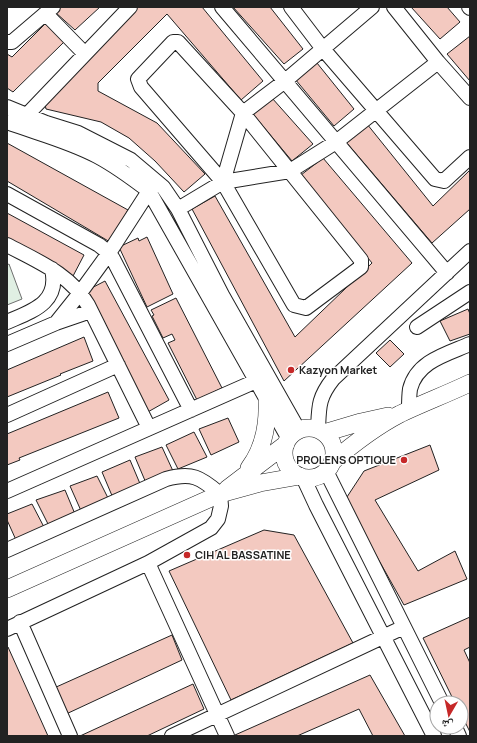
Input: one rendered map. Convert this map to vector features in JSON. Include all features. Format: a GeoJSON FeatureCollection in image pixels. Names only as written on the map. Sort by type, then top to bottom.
{"type":"FeatureCollection","features":[{"type":"Feature","properties":{"kind":"main road"},"geometry":{"type":"LineString","coordinates":[[7,589],[220,494],[260,483],[319,476],[364,436],[404,412],[470,383]]}},
{"type":"Feature","properties":{"kind":"main road"},"geometry":{"type":"LineString","coordinates":[[245,474],[261,447],[266,424],[267,401]]}},
{"type":"Feature","properties":{"kind":"main road"},"geometry":{"type":"LineString","coordinates":[[220,494],[291,438],[305,429],[321,432],[404,412]]}},
{"type":"Feature","properties":{"kind":"main road"},"geometry":{"type":"LineString","coordinates":[[321,432],[332,443],[334,449],[329,466]]}},
{"type":"Feature","properties":{"kind":"main road"},"geometry":{"type":"LineString","coordinates":[[291,438],[284,451],[286,463],[295,473],[302,477]]}},
{"type":"Feature","properties":{"kind":"street"},"geometry":{"type":"LineString","coordinates":[[10,126],[28,115],[130,7]]}},
{"type":"Feature","properties":{"kind":"street"},"geometry":{"type":"LineString","coordinates":[[222,7],[447,273]]}},
{"type":"Feature","properties":{"kind":"street"},"geometry":{"type":"LineString","coordinates":[[291,7],[323,49],[435,179],[444,181],[470,158]]}},
{"type":"Feature","properties":{"kind":"street"},"geometry":{"type":"LineString","coordinates":[[223,182],[243,113],[285,81],[372,7]]}},
{"type":"Feature","properties":{"kind":"street"},"geometry":{"type":"LineString","coordinates":[[394,7],[438,62],[470,98]]}},
{"type":"Feature","properties":{"kind":"street"},"geometry":{"type":"LineString","coordinates":[[7,42],[12,42],[50,10],[85,54]]}},
{"type":"Feature","properties":{"kind":"street"},"geometry":{"type":"LineString","coordinates":[[173,42],[178,42],[243,113],[361,260],[361,267],[306,308],[294,305],[223,182],[141,87],[138,79],[173,42]]}},
{"type":"Feature","properties":{"kind":"street"},"geometry":{"type":"LineString","coordinates":[[178,209],[223,182],[290,171],[336,142],[438,62]]}},
{"type":"Feature","properties":{"kind":"street"},"geometry":{"type":"LineString","coordinates":[[7,107],[46,123],[78,133],[131,160],[163,187],[178,209],[222,294],[291,438]]}},
{"type":"Feature","properties":{"kind":"street"},"geometry":{"type":"LineString","coordinates":[[10,126],[69,143],[97,156],[124,172],[149,191],[267,401],[291,438]]}},
{"type":"Feature","properties":{"kind":"street"},"geometry":{"type":"LineString","coordinates":[[56,323],[109,253],[149,191]]}},
{"type":"Feature","properties":{"kind":"street"},"geometry":{"type":"LineString","coordinates":[[7,194],[99,245],[109,253],[191,410]]}},
{"type":"Feature","properties":{"kind":"street"},"geometry":{"type":"LineString","coordinates":[[7,245],[52,269],[67,280],[80,293],[91,311],[149,428]]}},
{"type":"Feature","properties":{"kind":"street"},"geometry":{"type":"LineString","coordinates":[[321,432],[319,404],[324,390],[333,379],[470,251]]}},
{"type":"Feature","properties":{"kind":"street"},"geometry":{"type":"LineString","coordinates":[[7,322],[38,308],[49,298],[53,284],[52,269]]}},
{"type":"Feature","properties":{"kind":"street"},"geometry":{"type":"LineString","coordinates":[[417,327],[470,292]]}},
{"type":"Feature","properties":{"kind":"street"},"geometry":{"type":"LineString","coordinates":[[7,344],[56,323],[91,311]]}},
{"type":"Feature","properties":{"kind":"street"},"geometry":{"type":"LineString","coordinates":[[404,412],[414,379],[420,370],[428,363],[470,344]]}},
{"type":"Feature","properties":{"kind":"street"},"geometry":{"type":"LineString","coordinates":[[7,415],[118,365]]}},
{"type":"Feature","properties":{"kind":"street"},"geometry":{"type":"LineString","coordinates":[[7,491],[256,381]]}},
{"type":"Feature","properties":{"kind":"street"},"geometry":{"type":"LineString","coordinates":[[329,466],[438,695]]}},
{"type":"Feature","properties":{"kind":"street"},"geometry":{"type":"LineString","coordinates":[[7,550],[166,479],[179,475],[192,476],[204,480],[220,494],[221,506],[218,518],[211,528],[148,563],[7,629]]}},
{"type":"Feature","properties":{"kind":"street"},"geometry":{"type":"LineString","coordinates":[[302,477],[434,736]]}},
{"type":"Feature","properties":{"kind":"street"},"geometry":{"type":"LineString","coordinates":[[148,563],[227,736]]}},
{"type":"Feature","properties":{"kind":"street"},"geometry":{"type":"LineString","coordinates":[[20,622],[70,736]]}},
{"type":"Feature","properties":{"kind":"street"},"geometry":{"type":"LineString","coordinates":[[172,736],[404,626]]}},
{"type":"Feature","properties":{"kind":"green space"},"geometry":{"type":"Polygon","coordinates":[[[9,264],[22,299],[7,305],[7,265],[9,264]]]}},
{"type":"Feature","properties":{"kind":"building"},"geometry":{"type":"Polygon","coordinates":[[[60,7],[100,7],[75,30],[55,12],[60,7]]]}},
{"type":"Feature","properties":{"kind":"building"},"geometry":{"type":"Polygon","coordinates":[[[135,7],[202,7],[263,81],[241,100],[167,14],[98,83],[98,91],[157,123],[205,174],[184,192],[155,161],[129,138],[101,122],[46,109],[44,100],[135,7]]]}},
{"type":"Feature","properties":{"kind":"building"},"geometry":{"type":"Polygon","coordinates":[[[233,7],[270,7],[303,49],[284,64],[233,7]]]}},
{"type":"Feature","properties":{"kind":"building"},"geometry":{"type":"Polygon","coordinates":[[[411,7],[447,7],[460,22],[440,39],[411,7]]]}},
{"type":"Feature","properties":{"kind":"building"},"geometry":{"type":"Polygon","coordinates":[[[47,22],[64,42],[13,92],[7,88],[7,54],[12,57],[47,22]]]}},
{"type":"Feature","properties":{"kind":"building"},"geometry":{"type":"Polygon","coordinates":[[[470,36],[470,81],[447,54],[470,36]]]}},
{"type":"Feature","properties":{"kind":"building"},"geometry":{"type":"Polygon","coordinates":[[[317,63],[354,109],[334,126],[295,79],[317,63]]]}},
{"type":"Feature","properties":{"kind":"building"},"geometry":{"type":"Polygon","coordinates":[[[272,98],[313,144],[292,161],[252,113],[272,98]]]}},
{"type":"Feature","properties":{"kind":"building"},"geometry":{"type":"Polygon","coordinates":[[[367,124],[433,206],[470,170],[470,209],[432,243],[346,142],[367,124]]]}},
{"type":"Feature","properties":{"kind":"building"},"geometry":{"type":"Polygon","coordinates":[[[7,143],[128,210],[110,242],[7,181],[7,143]]]}},
{"type":"Feature","properties":{"kind":"building"},"geometry":{"type":"Polygon","coordinates":[[[323,158],[412,263],[284,381],[192,209],[215,196],[295,337],[372,263],[301,175],[323,158]]]}},
{"type":"Feature","properties":{"kind":"building"},"geometry":{"type":"Polygon","coordinates":[[[7,213],[84,255],[72,278],[7,244],[7,213]]]}},
{"type":"Feature","properties":{"kind":"building"},"geometry":{"type":"Polygon","coordinates":[[[147,237],[173,294],[147,307],[119,247],[138,238],[139,241],[147,237]]]}},
{"type":"Feature","properties":{"kind":"building"},"geometry":{"type":"Polygon","coordinates":[[[105,281],[169,400],[146,413],[82,293],[105,281]]]}},
{"type":"Feature","properties":{"kind":"building"},"geometry":{"type":"Polygon","coordinates":[[[176,298],[222,388],[197,400],[168,343],[175,340],[172,334],[163,338],[152,316],[154,315],[151,310],[176,298]]]}},
{"type":"Feature","properties":{"kind":"building"},"geometry":{"type":"Polygon","coordinates":[[[468,309],[470,314],[470,334],[450,341],[440,321],[468,309]]]}},
{"type":"Feature","properties":{"kind":"building"},"geometry":{"type":"Polygon","coordinates":[[[84,337],[93,361],[7,397],[7,370],[84,337]]]}},
{"type":"Feature","properties":{"kind":"building"},"geometry":{"type":"Polygon","coordinates":[[[390,340],[404,354],[390,367],[376,353],[390,340]]]}},
{"type":"Feature","properties":{"kind":"building"},"geometry":{"type":"Polygon","coordinates":[[[108,392],[119,418],[19,458],[20,460],[7,465],[7,434],[108,392]]]}},
{"type":"Feature","properties":{"kind":"building"},"geometry":{"type":"Polygon","coordinates":[[[228,418],[239,442],[211,455],[199,429],[228,418]]]}},
{"type":"Feature","properties":{"kind":"building"},"geometry":{"type":"Polygon","coordinates":[[[194,432],[207,457],[178,469],[166,445],[194,432]]]}},
{"type":"Feature","properties":{"kind":"building"},"geometry":{"type":"Polygon","coordinates":[[[430,445],[439,470],[375,500],[418,571],[455,551],[467,579],[404,605],[345,500],[364,471],[430,445]]]}},
{"type":"Feature","properties":{"kind":"building"},"geometry":{"type":"Polygon","coordinates":[[[162,447],[173,471],[146,483],[135,457],[162,447]]]}},
{"type":"Feature","properties":{"kind":"building"},"geometry":{"type":"Polygon","coordinates":[[[130,460],[141,486],[113,498],[102,472],[130,460]]]}},
{"type":"Feature","properties":{"kind":"building"},"geometry":{"type":"Polygon","coordinates":[[[97,476],[109,500],[82,513],[70,486],[97,476]]]}},
{"type":"Feature","properties":{"kind":"building"},"geometry":{"type":"Polygon","coordinates":[[[65,490],[75,514],[49,526],[36,500],[65,490]]]}},
{"type":"Feature","properties":{"kind":"building"},"geometry":{"type":"Polygon","coordinates":[[[32,504],[45,529],[16,540],[7,520],[7,514],[32,504]]]}},
{"type":"Feature","properties":{"kind":"building"},"geometry":{"type":"Polygon","coordinates":[[[264,530],[294,535],[353,643],[231,700],[169,571],[264,530]]]}},
{"type":"Feature","properties":{"kind":"building"},"geometry":{"type":"Polygon","coordinates":[[[470,617],[470,647],[464,650],[470,663],[470,732],[469,695],[451,695],[423,638],[470,617]]]}},
{"type":"Feature","properties":{"kind":"building"},"geometry":{"type":"Polygon","coordinates":[[[172,635],[182,660],[64,715],[54,688],[172,635]]]}},
{"type":"Feature","properties":{"kind":"building"},"geometry":{"type":"Polygon","coordinates":[[[8,647],[48,736],[7,736],[8,647]]]}},
{"type":"Feature","properties":{"kind":"building"},"geometry":{"type":"Polygon","coordinates":[[[370,675],[405,736],[373,736],[359,709],[297,736],[235,736],[235,735],[370,675]]]}},
{"type":"Feature","properties":{"kind":"building"},"geometry":{"type":"Polygon","coordinates":[[[193,684],[204,709],[147,736],[80,736],[193,684]]]}},
{"type":"Feature","properties":{"kind":"place","name":"Kazyon Market"},"geometry":{"type":"Point","coordinates":[291,370]}},
{"type":"Feature","properties":{"kind":"place","name":"PROLENS OPTIQUE"},"geometry":{"type":"Point","coordinates":[404,460]}},
{"type":"Feature","properties":{"kind":"place","name":"CIH AL BASSATINE"},"geometry":{"type":"Point","coordinates":[187,555]}}]}
